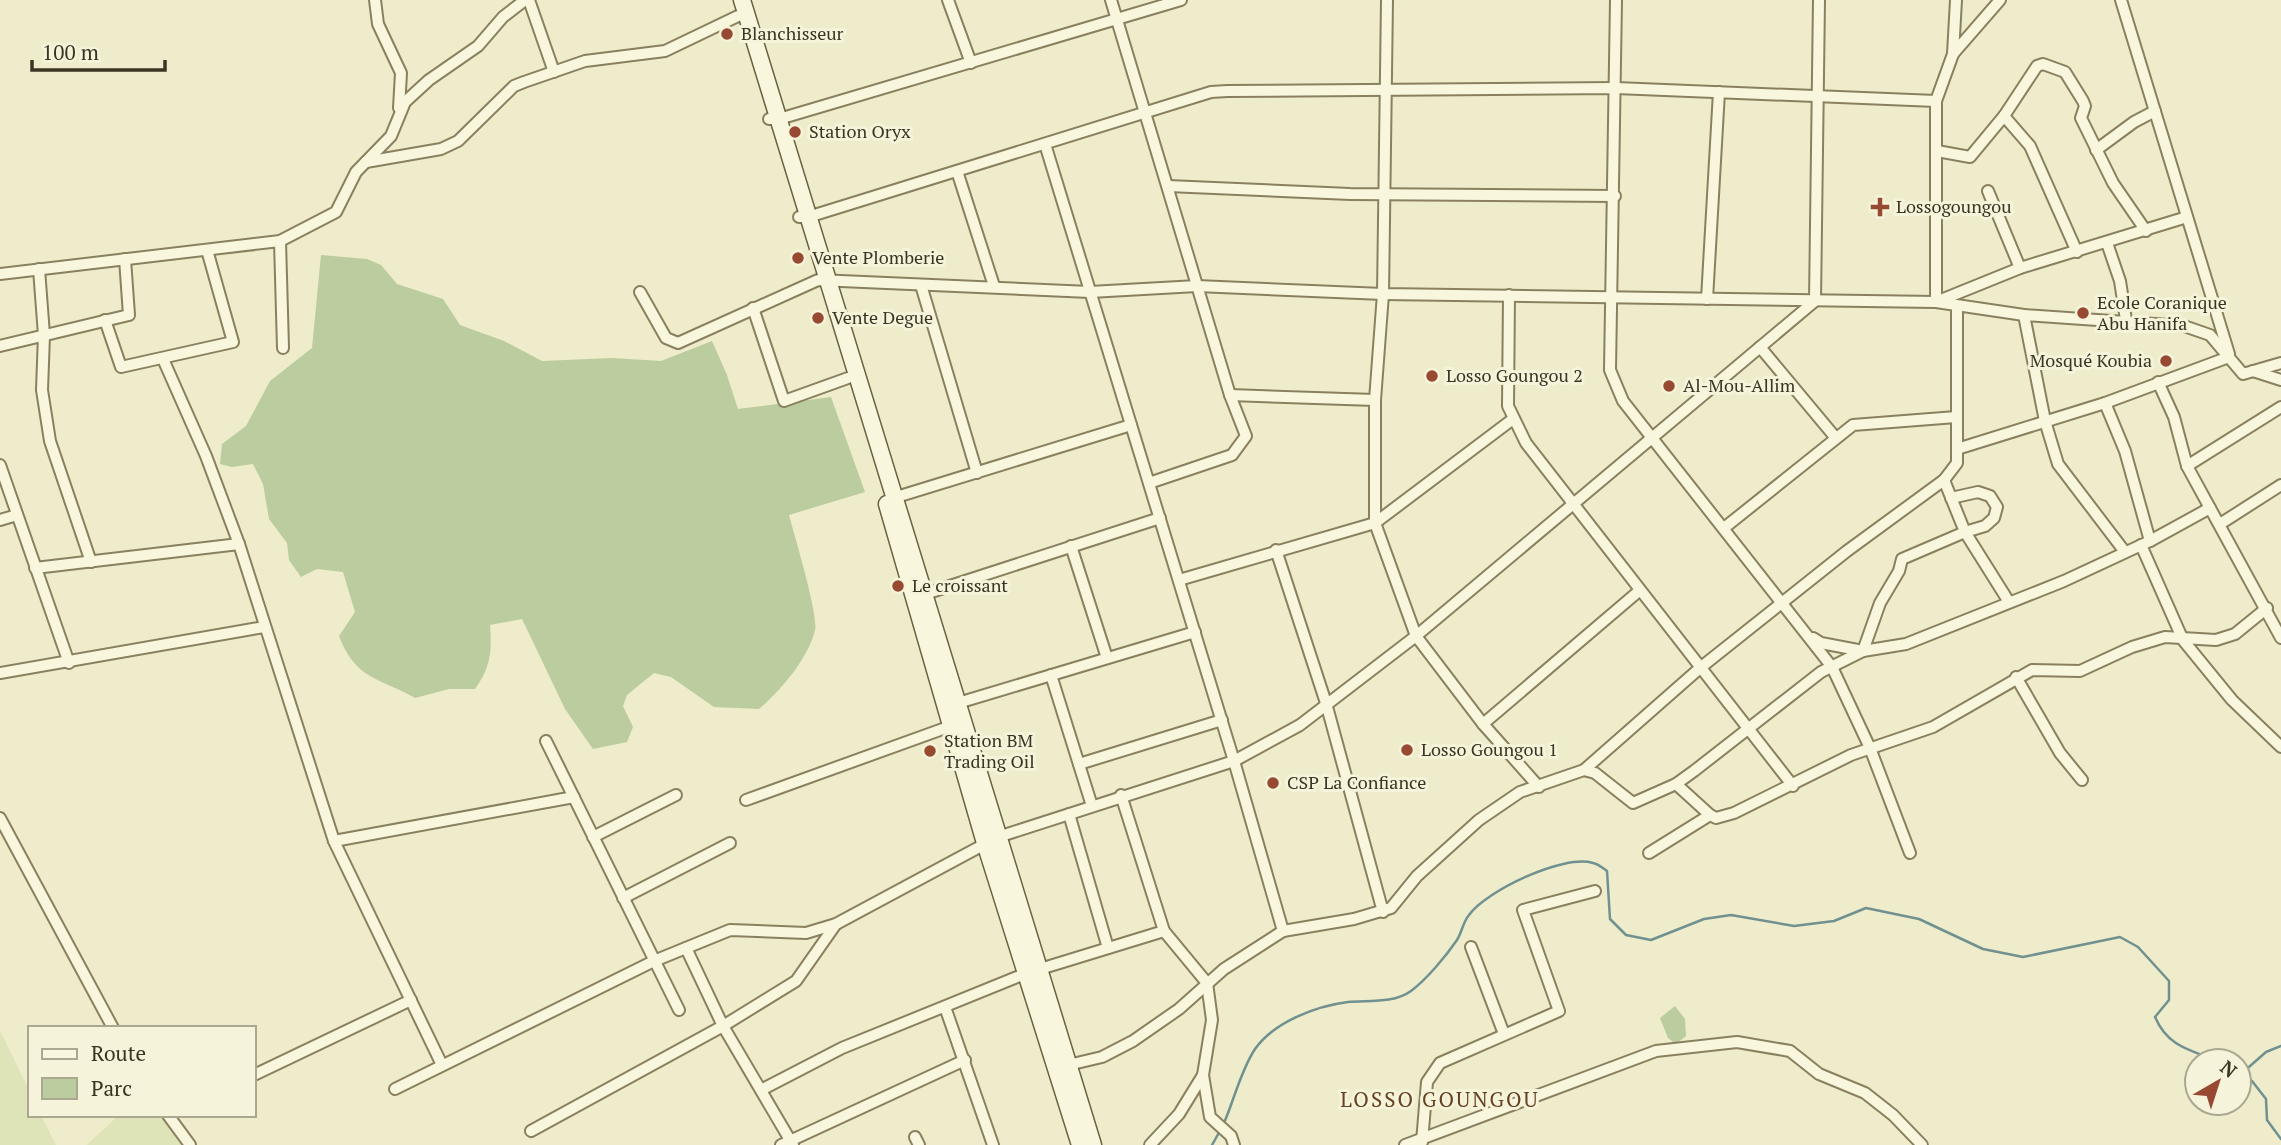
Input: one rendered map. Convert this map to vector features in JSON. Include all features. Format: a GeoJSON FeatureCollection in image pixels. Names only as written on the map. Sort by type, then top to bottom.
{"type":"FeatureCollection","features":[{"type":"Feature","properties":{"kind":"main road"},"geometry":{"type":"LineString","coordinates":[[732,0],[774,119]]}},
{"type":"Feature","properties":{"kind":"main road"},"geometry":{"type":"LineString","coordinates":[[742,0],[774,119],[919,596],[951,726],[992,840],[1063,1066],[1093,1145]]}},
{"type":"Feature","properties":{"kind":"main road"},"geometry":{"type":"LineString","coordinates":[[824,281],[848,378],[891,499]]}},
{"type":"Feature","properties":{"kind":"main road"},"geometry":{"type":"LineString","coordinates":[[919,596],[958,703],[992,840]]}},
{"type":"Feature","properties":{"kind":"main road"},"geometry":{"type":"LineString","coordinates":[[1063,1066],[1080,1145]]}},
{"type":"Feature","properties":{"kind":"street"},"geometry":{"type":"LineString","coordinates":[[374,0],[378,24],[401,73],[399,114]]}},
{"type":"Feature","properties":{"kind":"street"},"geometry":{"type":"LineString","coordinates":[[0,274],[281,241],[336,212],[356,172],[391,136],[405,102],[466,56],[503,17],[527,0],[554,72]]}},
{"type":"Feature","properties":{"kind":"street"},"geometry":{"type":"LineString","coordinates":[[948,0],[971,64]]}},
{"type":"Feature","properties":{"kind":"street"},"geometry":{"type":"LineString","coordinates":[[1111,0],[1230,395],[1246,436],[1238,450],[1229,457],[1149,483]]}},
{"type":"Feature","properties":{"kind":"street"},"geometry":{"type":"LineString","coordinates":[[774,119],[971,64],[1181,0]]}},
{"type":"Feature","properties":{"kind":"street"},"geometry":{"type":"LineString","coordinates":[[1387,0],[1383,294],[1375,400],[1375,523],[1416,636],[1483,724],[1539,787]]}},
{"type":"Feature","properties":{"kind":"street"},"geometry":{"type":"LineString","coordinates":[[1616,0],[1615,196],[1610,370],[1614,382],[1623,401],[1832,667],[1870,748],[1910,853]]}},
{"type":"Feature","properties":{"kind":"street"},"geometry":{"type":"LineString","coordinates":[[1815,301],[1815,98],[1819,0]]}},
{"type":"Feature","properties":{"kind":"street"},"geometry":{"type":"LineString","coordinates":[[1936,302],[1936,101],[1953,54],[1956,0]]}},
{"type":"Feature","properties":{"kind":"street"},"geometry":{"type":"LineString","coordinates":[[1953,54],[2000,0]]}},
{"type":"Feature","properties":{"kind":"street"},"geometry":{"type":"LineString","coordinates":[[2121,0],[2230,357]]}},
{"type":"Feature","properties":{"kind":"street"},"geometry":{"type":"LineString","coordinates":[[366,162],[441,149],[458,141],[514,86],[585,61],[665,51],[738,16]]}},
{"type":"Feature","properties":{"kind":"street"},"geometry":{"type":"LineString","coordinates":[[1937,151],[1970,157],[2004,116],[2037,66],[2043,64],[2062,71],[2083,101],[2085,106],[2081,118],[2096,150],[2146,231]]}},
{"type":"Feature","properties":{"kind":"street"},"geometry":{"type":"LineString","coordinates":[[804,217],[1219,91],[1616,88],[1936,101]]}},
{"type":"Feature","properties":{"kind":"street"},"geometry":{"type":"LineString","coordinates":[[1707,299],[1719,92]]}},
{"type":"Feature","properties":{"kind":"street"},"geometry":{"type":"LineString","coordinates":[[2096,150],[2134,122],[2155,111]]}},
{"type":"Feature","properties":{"kind":"street"},"geometry":{"type":"LineString","coordinates":[[2004,116],[2030,146],[2077,252]]}},
{"type":"Feature","properties":{"kind":"street"},"geometry":{"type":"LineString","coordinates":[[1045,144],[1222,720],[1283,931]]}},
{"type":"Feature","properties":{"kind":"street"},"geometry":{"type":"LineString","coordinates":[[957,171],[994,286]]}},
{"type":"Feature","properties":{"kind":"street"},"geometry":{"type":"LineString","coordinates":[[1168,186],[1383,194],[1615,196]]}},
{"type":"Feature","properties":{"kind":"street"},"geometry":{"type":"LineString","coordinates":[[1988,191],[2020,268]]}},
{"type":"Feature","properties":{"kind":"street"},"geometry":{"type":"LineString","coordinates":[[1936,302],[2020,268],[2146,231],[2187,216]]}},
{"type":"Feature","properties":{"kind":"street"},"geometry":{"type":"LineString","coordinates":[[281,241],[283,348]]}},
{"type":"Feature","properties":{"kind":"street"},"geometry":{"type":"LineString","coordinates":[[2107,243],[2120,281],[2126,320]]}},
{"type":"Feature","properties":{"kind":"street"},"geometry":{"type":"LineString","coordinates":[[105,320],[121,367],[233,342],[207,250]]}},
{"type":"Feature","properties":{"kind":"street"},"geometry":{"type":"LineString","coordinates":[[0,346],[129,315],[125,259]]}},
{"type":"Feature","properties":{"kind":"street"},"geometry":{"type":"LineString","coordinates":[[39,269],[44,335],[42,390],[50,440],[91,562]]}},
{"type":"Feature","properties":{"kind":"street"},"geometry":{"type":"LineString","coordinates":[[640,292],[666,338],[672,342],[700,335],[753,308],[824,281],[1090,292],[1197,286],[1383,294],[1612,295],[1936,302],[1957,308],[2024,315],[2172,324],[2203,331],[2230,357],[2241,373],[2281,363]]}},
{"type":"Feature","properties":{"kind":"street"},"geometry":{"type":"LineString","coordinates":[[921,285],[977,473]]}},
{"type":"Feature","properties":{"kind":"street"},"geometry":{"type":"LineString","coordinates":[[1509,295],[1507,391],[1513,419],[1526,443],[1793,786]]}},
{"type":"Feature","properties":{"kind":"street"},"geometry":{"type":"LineString","coordinates":[[395,1088],[654,961],[730,930],[806,933],[836,924],[992,840],[1121,795],[1234,761],[1300,726],[1326,703],[1416,636],[1815,301]]}},
{"type":"Feature","properties":{"kind":"street"},"geometry":{"type":"LineString","coordinates":[[753,308],[784,401],[848,378]]}},
{"type":"Feature","properties":{"kind":"street"},"geometry":{"type":"LineString","coordinates":[[1063,1066],[1102,1057],[1133,1041],[1179,1009],[1207,983],[1283,931],[1383,912],[1391,908],[1417,876],[1479,820],[1520,792],[1584,770],[1700,668],[1944,480],[1957,463],[1957,308]]}},
{"type":"Feature","properties":{"kind":"street"},"geometry":{"type":"LineString","coordinates":[[2024,315],[2045,421],[2058,464],[2125,552]]}},
{"type":"Feature","properties":{"kind":"street"},"geometry":{"type":"LineString","coordinates":[[1760,347],[1835,437]]}},
{"type":"Feature","properties":{"kind":"street"},"geometry":{"type":"LineString","coordinates":[[1957,449],[2105,403],[2230,357]]}},
{"type":"Feature","properties":{"kind":"street"},"geometry":{"type":"LineString","coordinates":[[163,359],[206,456],[239,544],[334,841],[442,1065]]}},
{"type":"Feature","properties":{"kind":"street"},"geometry":{"type":"LineString","coordinates":[[2253,371],[2281,380]]}},
{"type":"Feature","properties":{"kind":"street"},"geometry":{"type":"LineString","coordinates":[[2158,382],[2174,416],[2187,466],[2267,608],[2281,638]]}},
{"type":"Feature","properties":{"kind":"street"},"geometry":{"type":"LineString","coordinates":[[1230,395],[1375,400]]}},
{"type":"Feature","properties":{"kind":"street"},"geometry":{"type":"LineString","coordinates":[[2105,403],[2125,451],[2146,543],[2183,640],[2232,699],[2281,747]]}},
{"type":"Feature","properties":{"kind":"street"},"geometry":{"type":"LineString","coordinates":[[2187,466],[2281,407]]}},
{"type":"Feature","properties":{"kind":"street"},"geometry":{"type":"LineString","coordinates":[[1724,528],[1853,425],[1956,417]]}},
{"type":"Feature","properties":{"kind":"street"},"geometry":{"type":"LineString","coordinates":[[1179,579],[1375,523],[1513,419]]}},
{"type":"Feature","properties":{"kind":"street"},"geometry":{"type":"LineString","coordinates":[[891,499],[1131,425]]}},
{"type":"Feature","properties":{"kind":"street"},"geometry":{"type":"LineString","coordinates":[[0,466],[69,663]]}},
{"type":"Feature","properties":{"kind":"street"},"geometry":{"type":"LineString","coordinates":[[1944,480],[1965,532],[2009,601]]}},
{"type":"Feature","properties":{"kind":"street"},"geometry":{"type":"LineString","coordinates":[[2220,524],[2281,485]]}},
{"type":"Feature","properties":{"kind":"street"},"geometry":{"type":"LineString","coordinates":[[1863,651],[1881,603],[1899,571],[1902,559],[1991,523],[1997,510],[1995,500],[1978,492],[1951,498]]}},
{"type":"Feature","properties":{"kind":"street"},"geometry":{"type":"LineString","coordinates":[[1584,770],[1595,773],[1633,803],[1676,784],[1747,728],[1832,667],[1863,651],[1906,644],[2064,581],[2146,543],[2210,508]]}},
{"type":"Feature","properties":{"kind":"street"},"geometry":{"type":"LineString","coordinates":[[0,520],[17,515]]}},
{"type":"Feature","properties":{"kind":"street"},"geometry":{"type":"LineString","coordinates":[[919,596],[1160,517]]}},
{"type":"Feature","properties":{"kind":"street"},"geometry":{"type":"LineString","coordinates":[[35,568],[239,544]]}},
{"type":"Feature","properties":{"kind":"street"},"geometry":{"type":"LineString","coordinates":[[1071,546],[1107,658]]}},
{"type":"Feature","properties":{"kind":"street"},"geometry":{"type":"LineString","coordinates":[[1276,550],[1326,703],[1383,912]]}},
{"type":"Feature","properties":{"kind":"street"},"geometry":{"type":"LineString","coordinates":[[1483,724],[1639,591]]}},
{"type":"Feature","properties":{"kind":"street"},"geometry":{"type":"LineString","coordinates":[[1676,784],[1716,818],[1734,813],[1870,748],[1933,727],[1967,710],[2016,677],[2032,670],[2080,671],[2132,647],[2165,636],[2183,640],[2216,640],[2235,634],[2267,608]]}},
{"type":"Feature","properties":{"kind":"street"},"geometry":{"type":"LineString","coordinates":[[0,673],[264,627]]}},
{"type":"Feature","properties":{"kind":"street"},"geometry":{"type":"LineString","coordinates":[[958,703],[1195,632]]}},
{"type":"Feature","properties":{"kind":"street"},"geometry":{"type":"LineString","coordinates":[[1808,634],[1821,643],[1863,651]]}},
{"type":"Feature","properties":{"kind":"street"},"geometry":{"type":"LineString","coordinates":[[1051,675],[1092,806]]}},
{"type":"Feature","properties":{"kind":"street"},"geometry":{"type":"LineString","coordinates":[[2016,677],[2060,753],[2082,780]]}},
{"type":"Feature","properties":{"kind":"street"},"geometry":{"type":"LineString","coordinates":[[1079,764],[1222,720]]}},
{"type":"Feature","properties":{"kind":"street"},"geometry":{"type":"LineString","coordinates":[[746,800],[951,726]]}},
{"type":"Feature","properties":{"kind":"street"},"geometry":{"type":"LineString","coordinates":[[546,741],[678,1010]]}},
{"type":"Feature","properties":{"kind":"street"},"geometry":{"type":"LineString","coordinates":[[593,837],[676,795]]}},
{"type":"Feature","properties":{"kind":"street"},"geometry":{"type":"LineString","coordinates":[[1121,795],[1164,931],[1207,983],[1212,1031],[1203,1075],[1179,1114],[1150,1145]]}},
{"type":"Feature","properties":{"kind":"street"},"geometry":{"type":"LineString","coordinates":[[334,841],[573,797]]}},
{"type":"Feature","properties":{"kind":"street"},"geometry":{"type":"LineString","coordinates":[[1069,814],[1108,948]]}},
{"type":"Feature","properties":{"kind":"street"},"geometry":{"type":"LineString","coordinates":[[1649,853],[1710,815]]}},
{"type":"Feature","properties":{"kind":"street"},"geometry":{"type":"LineString","coordinates":[[0,818],[112,1026]]}},
{"type":"Feature","properties":{"kind":"street"},"geometry":{"type":"LineString","coordinates":[[623,898],[730,843]]}},
{"type":"Feature","properties":{"kind":"street"},"geometry":{"type":"LineString","coordinates":[[1422,1142],[1427,1082],[1440,1062],[1559,1011],[1524,910],[1595,891]]}},
{"type":"Feature","properties":{"kind":"street"},"geometry":{"type":"LineString","coordinates":[[531,1130],[723,1026],[796,981],[836,924]]}},
{"type":"Feature","properties":{"kind":"street"},"geometry":{"type":"LineString","coordinates":[[761,1090],[842,1048],[1033,971],[1164,931]]}},
{"type":"Feature","properties":{"kind":"street"},"geometry":{"type":"LineString","coordinates":[[1471,947],[1504,1034]]}},
{"type":"Feature","properties":{"kind":"street"},"geometry":{"type":"LineString","coordinates":[[686,948],[723,1026],[761,1090],[788,1143],[964,1059]]}},
{"type":"Feature","properties":{"kind":"street"},"geometry":{"type":"LineString","coordinates":[[256,1074],[411,1000]]}},
{"type":"Feature","properties":{"kind":"street"},"geometry":{"type":"LineString","coordinates":[[944,1007],[993,1145]]}},
{"type":"Feature","properties":{"kind":"street"},"geometry":{"type":"LineString","coordinates":[[1405,1145],[1422,1142],[1656,1051],[1737,1042],[1790,1051],[1819,1074],[1865,1093],[1893,1115],[1922,1145]]}},
{"type":"Feature","properties":{"kind":"street"},"geometry":{"type":"LineString","coordinates":[[1203,1075],[1210,1117],[1231,1136],[1234,1145]]}},
{"type":"Feature","properties":{"kind":"street"},"geometry":{"type":"LineString","coordinates":[[170,1117],[190,1145]]}},
{"type":"Feature","properties":{"kind":"green space"},"geometry":{"type":"Polygon","coordinates":[[[321,255],[367,259],[381,265],[397,284],[443,299],[460,325],[504,341],[542,361],[612,358],[661,361],[712,341],[738,409],[831,397],[865,492],[789,515],[810,592],[815,630],[800,663],[776,693],[759,709],[714,707],[671,677],[654,673],[627,695],[623,706],[633,727],[627,742],[593,749],[565,709],[522,619],[490,625],[489,658],[475,689],[449,689],[415,698],[361,669],[353,661],[339,636],[355,612],[343,572],[317,569],[301,577],[289,560],[287,543],[269,519],[263,484],[253,464],[232,467],[220,464],[222,444],[246,426],[270,381],[312,348],[321,255]]]}},
{"type":"Feature","properties":{"kind":"green space"},"geometry":{"type":"Polygon","coordinates":[[[1675,1006],[1685,1019],[1686,1036],[1676,1044],[1668,1038],[1660,1018],[1675,1006]]]}},
{"type":"Feature","properties":{"kind":"green space"},"geometry":{"type":"Polygon","coordinates":[[[0,1031],[28,1088],[28,1117],[42,1117],[56,1145],[0,1145],[0,1031]]]}},
{"type":"Feature","properties":{"kind":"green space"},"geometry":{"type":"Polygon","coordinates":[[[117,1117],[161,1117],[181,1145],[87,1145],[117,1117]]]}},
{"type":"Feature","properties":{"kind":"waterway"},"geometry":{"type":"LineString","coordinates":[[1224,1123],[1250,1057],[1263,1039],[1273,1031],[1284,1023],[1323,1007],[1348,1002],[1388,1000],[1404,995],[1442,960],[1457,940],[1467,918],[1491,895],[1545,869],[1580,862],[1595,864],[1607,871],[1610,919],[1626,935],[1651,940],[1704,919],[1731,915],[1794,926],[1834,921],[1866,908],[1919,919],[1983,949],[2023,957],[2120,937],[2138,947],[2169,981],[2169,1000],[2155,1017],[2166,1035],[2183,1047]]}},
{"type":"Feature","properties":{"kind":"waterway"},"geometry":{"type":"LineString","coordinates":[[2253,1063],[2266,1052],[2281,1046]]}},
{"type":"Feature","properties":{"kind":"waterway"},"geometry":{"type":"LineString","coordinates":[[2253,1082],[2266,1099],[2267,1120],[2281,1139]]}},
{"type":"Feature","properties":{"kind":"waterway"},"geometry":{"type":"LineString","coordinates":[[1212,1145],[1221,1129]]}},
{"type":"Feature","properties":{"kind":"place","name":"Blanchisseur"},"geometry":{"type":"Point","coordinates":[727,34]}},
{"type":"Feature","properties":{"kind":"place","name":"Station Oryx"},"geometry":{"type":"Point","coordinates":[795,132]}},
{"type":"Feature","properties":{"kind":"place","name":"Lossogoungou"},"geometry":{"type":"Point","coordinates":[1880,207]}},
{"type":"Feature","properties":{"kind":"place","name":"Vente Plomberie"},"geometry":{"type":"Point","coordinates":[798,258]}},
{"type":"Feature","properties":{"kind":"place","name":"Ecole Coranique Abu Hanifa"},"geometry":{"type":"Point","coordinates":[2083,313]}},
{"type":"Feature","properties":{"kind":"place","name":"Vente Degue"},"geometry":{"type":"Point","coordinates":[818,318]}},
{"type":"Feature","properties":{"kind":"place","name":"Mosqué Koubia"},"geometry":{"type":"Point","coordinates":[2166,361]}},
{"type":"Feature","properties":{"kind":"place","name":"Losso Goungou 2"},"geometry":{"type":"Point","coordinates":[1432,376]}},
{"type":"Feature","properties":{"kind":"place","name":"Al-Mou-Allim"},"geometry":{"type":"Point","coordinates":[1669,386]}},
{"type":"Feature","properties":{"kind":"place","name":"Le croissant"},"geometry":{"type":"Point","coordinates":[898,586]}},
{"type":"Feature","properties":{"kind":"place","name":"Losso Goungou 1"},"geometry":{"type":"Point","coordinates":[1407,750]}},
{"type":"Feature","properties":{"kind":"place","name":"Station BM Trading Oil"},"geometry":{"type":"Point","coordinates":[930,751]}},
{"type":"Feature","properties":{"kind":"place","name":"CSP La Confiance"},"geometry":{"type":"Point","coordinates":[1273,783]}},
{"type":"Feature","properties":{"kind":"district","name":"LOSSO GOUNGOU"},"geometry":{"type":"Point","coordinates":[1440,1100]}}]}
